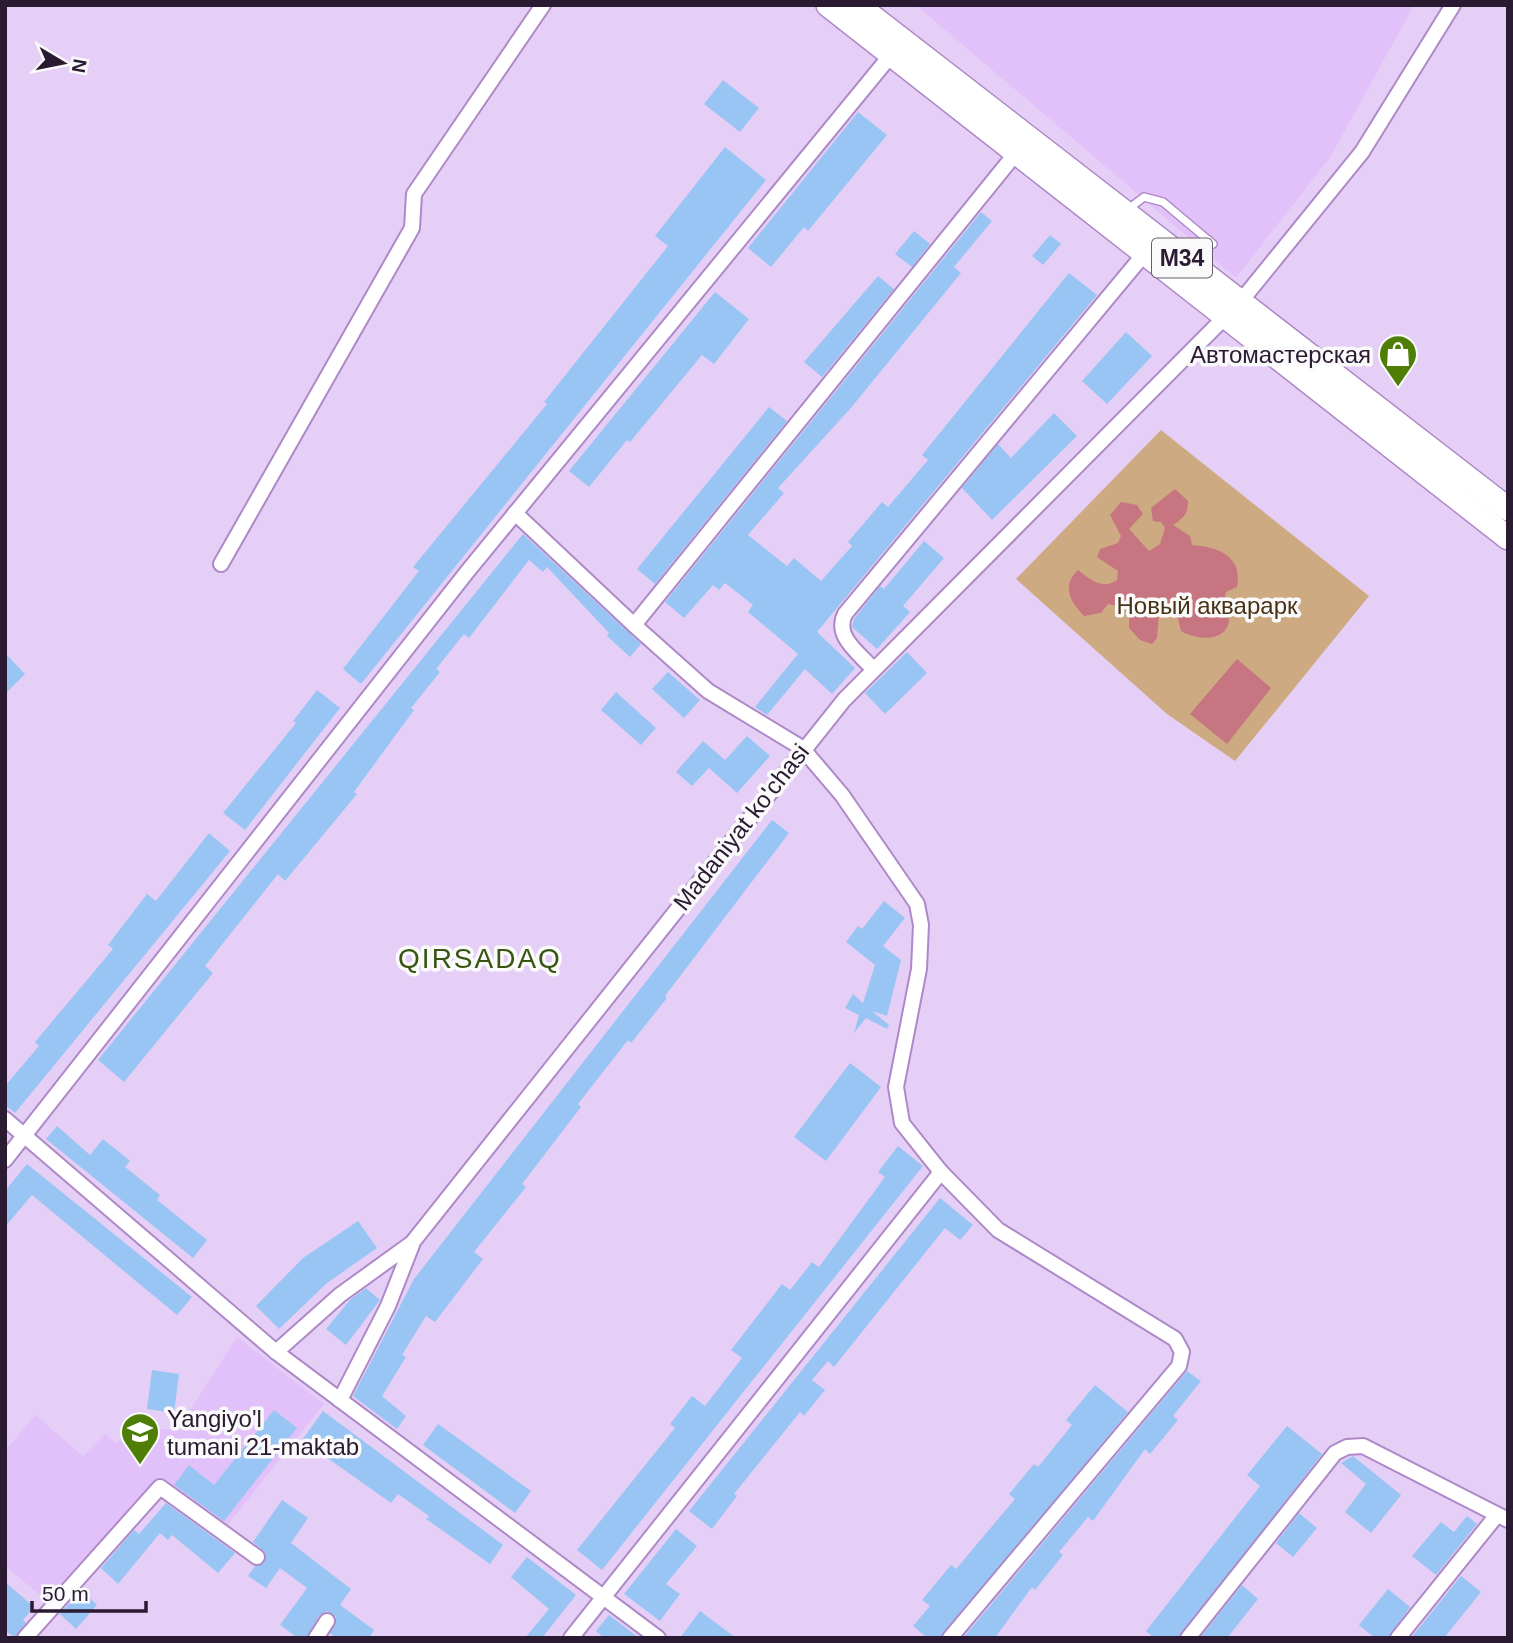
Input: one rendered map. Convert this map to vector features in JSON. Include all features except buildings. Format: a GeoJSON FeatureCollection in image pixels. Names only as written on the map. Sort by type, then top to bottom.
{"type":"FeatureCollection","features":[{"type":"Feature","properties":{"kind":"main road","name":"M34"},"geometry":{"type":"LineString","coordinates":[[828,5],[1145,253],[1234,309],[1508,509]]}},
{"type":"Feature","properties":{"kind":"main road","name":"M34"},"geometry":{"type":"LineString","coordinates":[[857,5],[1124,212],[1234,309],[1508,538]]}},
{"type":"Feature","properties":{"kind":"street"},"geometry":{"type":"LineString","coordinates":[[221,564],[412,228],[414,194],[543,5]]}},
{"type":"Feature","properties":{"kind":"street","name":"Madaniyat ko'chasi"},"geometry":{"type":"LineString","coordinates":[[276,1352],[340,1294],[412,1243],[802,748],[872,668],[1234,309],[1362,152],[1453,5]]}},
{"type":"Feature","properties":{"kind":"street"},"geometry":{"type":"LineString","coordinates":[[5,1160],[515,513],[891,55]]}},
{"type":"Feature","properties":{"kind":"street"},"geometry":{"type":"LineString","coordinates":[[634,625],[1016,153]]}},
{"type":"Feature","properties":{"kind":"street"},"geometry":{"type":"LineString","coordinates":[[872,668],[841,633],[840,624],[845,614],[1145,253]]}},
{"type":"Feature","properties":{"kind":"street"},"geometry":{"type":"LineString","coordinates":[[515,513],[708,691],[802,748],[842,795],[917,904],[920,925],[919,969],[896,1087],[902,1123],[941,1172],[998,1230],[1175,1339],[1182,1352],[1179,1366],[950,1638]]}},
{"type":"Feature","properties":{"kind":"street"},"geometry":{"type":"LineString","coordinates":[[5,1119],[276,1352],[658,1638]]}},
{"type":"Feature","properties":{"kind":"street"},"geometry":{"type":"LineString","coordinates":[[571,1638],[941,1172]]}},
{"type":"Feature","properties":{"kind":"street"},"geometry":{"type":"LineString","coordinates":[[340,1400],[388,1306],[412,1243]]}},
{"type":"Feature","properties":{"kind":"street"},"geometry":{"type":"LineString","coordinates":[[1188,1638],[1335,1453],[1348,1447],[1363,1446],[1503,1517],[1398,1638]]}},
{"type":"Feature","properties":{"kind":"street"},"geometry":{"type":"LineString","coordinates":[[25,1638],[160,1487],[257,1558]]}},
{"type":"Feature","properties":{"kind":"street"},"geometry":{"type":"LineString","coordinates":[[316,1638],[327,1622]]}},
{"type":"Feature","properties":{"kind":"lane"},"geometry":{"type":"LineString","coordinates":[[1124,212],[1144,197],[1163,202],[1213,244]]}},
{"type":"Feature","properties":{"kind":"shaded area"},"geometry":{"type":"Polygon","coordinates":[[[916,5],[1414,5],[1331,156],[1236,278],[916,5]]]}},
{"type":"Feature","properties":{"kind":"shaded area"},"geometry":{"type":"Polygon","coordinates":[[[1175,489],[1188,501],[1188,506],[1184,516],[1173,525],[1190,536],[1192,545],[1219,551],[1232,560],[1238,576],[1237,587],[1226,592],[1228,623],[1219,635],[1204,638],[1181,631],[1177,615],[1167,609],[1159,614],[1157,638],[1152,644],[1140,640],[1129,628],[1129,614],[1118,606],[1108,604],[1101,613],[1084,616],[1074,605],[1069,587],[1078,570],[1101,584],[1117,580],[1118,571],[1097,557],[1100,549],[1118,543],[1121,536],[1110,515],[1121,502],[1137,505],[1143,514],[1129,529],[1149,551],[1160,544],[1165,528],[1161,522],[1153,521],[1151,508],[1175,489]]]}},
{"type":"Feature","properties":{"kind":"shaded area"},"geometry":{"type":"Polygon","coordinates":[[[1237,659],[1271,688],[1227,744],[1190,714],[1237,659]]]}},
{"type":"Feature","properties":{"kind":"shaded area","name":"Yangiyo'l tumani 21-maktab"},"geometry":{"type":"Polygon","coordinates":[[[237,1337],[324,1404],[226,1527],[160,1476],[46,1600],[5,1566],[5,1451],[35,1415],[83,1456],[105,1434],[116,1443],[147,1429],[178,1429],[237,1337]]]}},
{"type":"Feature","properties":{"kind":"green space","name":"Новый акварарк"},"geometry":{"type":"Polygon","coordinates":[[[1161,430],[1369,596],[1235,761],[1167,714],[1016,579],[1161,430]]]}},
{"type":"Feature","properties":{"kind":"place","name":"Автомастерская"},"geometry":{"type":"Point","coordinates":[1398,388]}},
{"type":"Feature","properties":{"kind":"place","name":"Yangiyo'l tumani 21-maktab"},"geometry":{"type":"Point","coordinates":[140,1466]}},
{"type":"Feature","properties":{"kind":"district","name":"QIRSADAQ"},"geometry":{"type":"Point","coordinates":[480,958]}}]}
